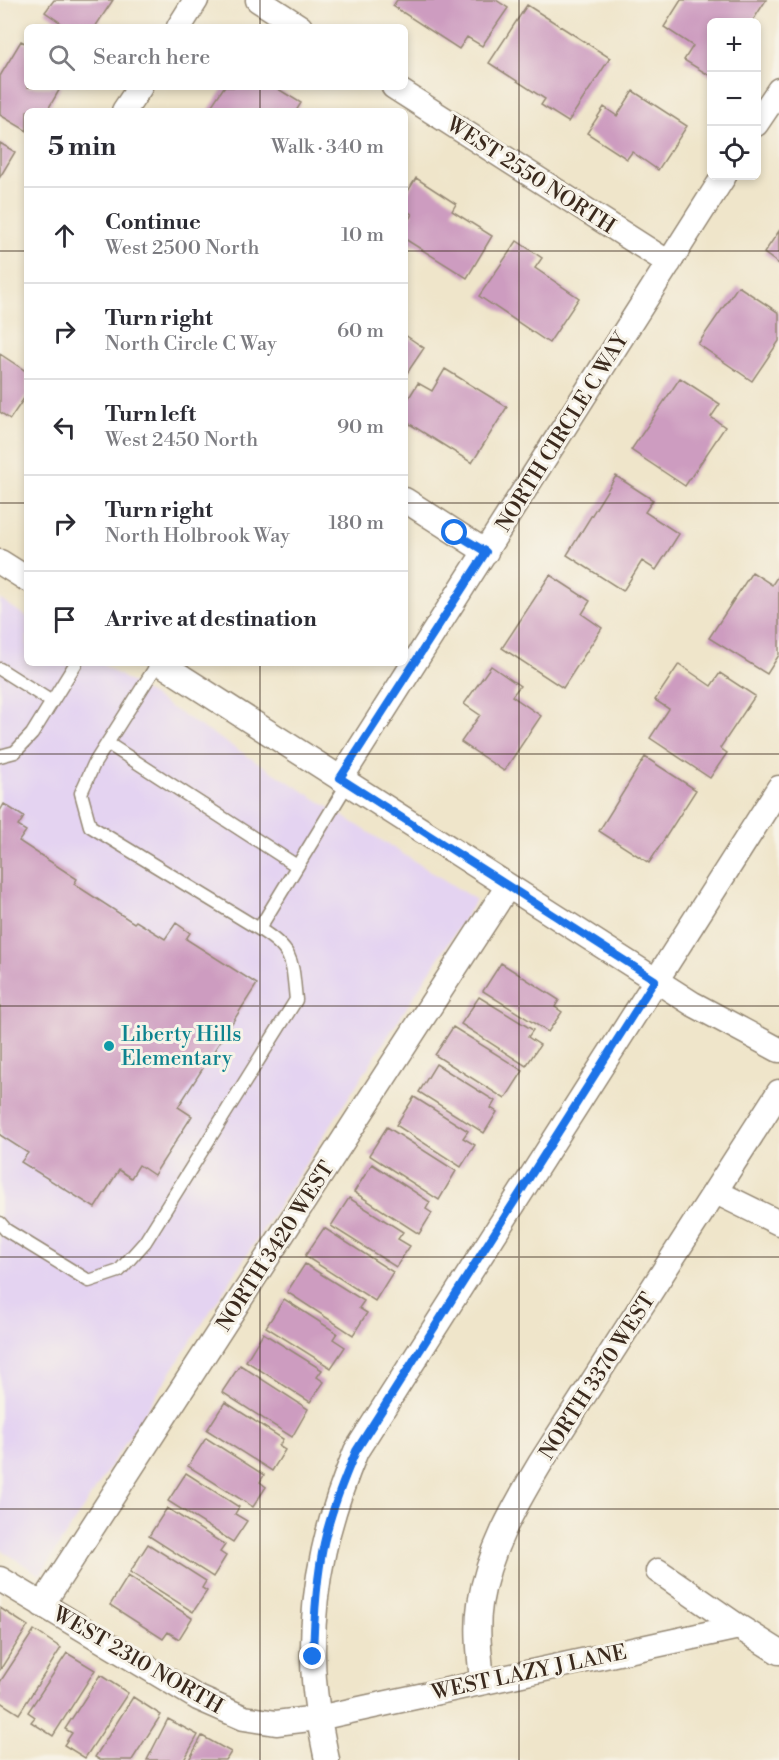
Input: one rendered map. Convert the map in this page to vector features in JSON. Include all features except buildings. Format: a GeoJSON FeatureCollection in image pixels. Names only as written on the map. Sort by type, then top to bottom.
{"type":"FeatureCollection","features":[{"type":"Feature","properties":{"kind":"street"},"geometry":{"type":"LineString","coordinates":[[181,24],[196,0]]}},
{"type":"Feature","properties":{"kind":"street"},"geometry":{"type":"LineString","coordinates":[[258,0],[295,24]]}},
{"type":"Feature","properties":{"kind":"street"},"geometry":{"type":"LineString","coordinates":[[126,108],[138,90]]}},
{"type":"Feature","properties":{"kind":"street","name":"WEST 2550 NORTH"},"geometry":{"type":"LineString","coordinates":[[399,90],[669,263]]}},
{"type":"Feature","properties":{"kind":"street"},"geometry":{"type":"LineString","coordinates":[[761,117],[779,90]]}},
{"type":"Feature","properties":{"kind":"street","name":"NORTH CIRCLE C WAY"},"geometry":{"type":"LineString","coordinates":[[344,781],[721,180]]}},
{"type":"Feature","properties":{"kind":"street"},"geometry":{"type":"LineString","coordinates":[[408,502],[486,552]]}},
{"type":"Feature","properties":{"kind":"street"},"geometry":{"type":"LineString","coordinates":[[0,562],[24,577]]}},
{"type":"Feature","properties":{"kind":"street"},"geometry":{"type":"LineString","coordinates":[[164,666],[693,1004],[779,1050]]}},
{"type":"Feature","properties":{"kind":"street"},"geometry":{"type":"LineString","coordinates":[[327,1760],[318,1718],[313,1657],[315,1601],[324,1543],[337,1496],[356,1451],[779,788]]}},
{"type":"Feature","properties":{"kind":"street","name":"NORTH 3420 WEST"},"geometry":{"type":"LineString","coordinates":[[42,1605],[508,886]]}},
{"type":"Feature","properties":{"kind":"street","name":"NORTH 3370 WEST"},"geometry":{"type":"LineString","coordinates":[[482,1682],[478,1636],[480,1605],[489,1564],[509,1516],[541,1462],[779,1092]]}},
{"type":"Feature","properties":{"kind":"street"},"geometry":{"type":"LineString","coordinates":[[716,1192],[779,1223]]}},
{"type":"Feature","properties":{"kind":"street"},"geometry":{"type":"LineString","coordinates":[[658,1571],[779,1652]]}},
{"type":"Feature","properties":{"kind":"street","name":"WEST 2310 NORTH"},"geometry":{"type":"LineString","coordinates":[[0,1579],[198,1698],[244,1718],[276,1723],[318,1718]]}},
{"type":"Feature","properties":{"kind":"street","name":"WEST LAZY J LANE"},"geometry":{"type":"LineString","coordinates":[[318,1718],[739,1627]]}},
{"type":"Feature","properties":{"kind":"lane"},"geometry":{"type":"LineString","coordinates":[[0,756],[15,752],[32,734],[74,666]]}},
{"type":"Feature","properties":{"kind":"lane"},"geometry":{"type":"LineString","coordinates":[[0,1223],[6,1230],[89,1281],[118,1271],[145,1242],[296,1000],[292,960],[277,939],[90,826],[81,793],[107,742],[157,666]]}},
{"type":"Feature","properties":{"kind":"lane"},"geometry":{"type":"LineString","coordinates":[[0,669],[51,702]]}},
{"type":"Feature","properties":{"kind":"lane"},"geometry":{"type":"LineString","coordinates":[[107,742],[297,866]]}},
{"type":"Feature","properties":{"kind":"lane"},"geometry":{"type":"LineString","coordinates":[[259,929],[344,781]]}},
{"type":"Feature","properties":{"kind":"shaded area"},"geometry":{"type":"Polygon","coordinates":[[[0,599],[24,615],[24,666],[105,666],[476,900],[40,1575],[0,1549],[0,599]]]}},
{"type":"Feature","properties":{"kind":"place","name":"Liberty Hills Elementary"},"geometry":{"type":"Point","coordinates":[109,1046]}},
{"type":"Feature","properties":{"kind":"route"},"geometry":{"type":"LineString","coordinates":[[313,1657],[315,1601],[324,1543],[337,1496],[356,1451],[655,980],[340,778],[486,552],[455,533]]}}]}
